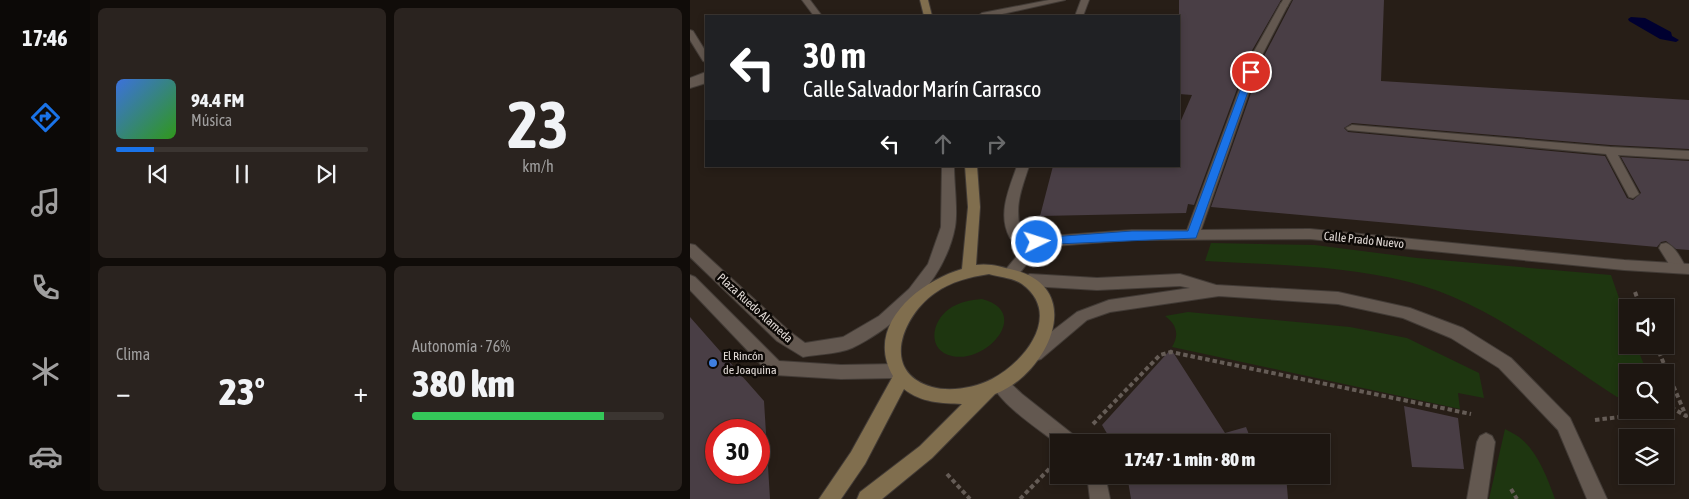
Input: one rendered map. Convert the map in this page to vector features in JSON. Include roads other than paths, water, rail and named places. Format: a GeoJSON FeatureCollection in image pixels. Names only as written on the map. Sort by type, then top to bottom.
{"type":"FeatureCollection","features":[{"type":"Feature","properties":{"kind":"main road"},"geometry":{"type":"LineString","coordinates":[[924,0],[927,15]]}},
{"type":"Feature","properties":{"kind":"main road"},"geometry":{"type":"LineString","coordinates":[[969,271],[974,207],[971,167]]}},
{"type":"Feature","properties":{"kind":"main road"},"geometry":{"type":"LineString","coordinates":[[989,269],[1012,272],[1030,280],[1043,293],[1049,312],[1046,333],[1035,354],[1022,369],[994,386],[964,396],[939,396],[917,389],[899,374],[892,352],[895,330],[907,310],[923,294],[946,279],[969,271],[989,269]]}},
{"type":"Feature","properties":{"kind":"main road"},"geometry":{"type":"LineString","coordinates":[[829,499],[858,458],[899,374]]}},
{"type":"Feature","properties":{"kind":"main road"},"geometry":{"type":"LineString","coordinates":[[867,499],[926,452],[994,386]]}},
{"type":"Feature","properties":{"kind":"street"},"geometry":{"type":"LineString","coordinates":[[806,0],[817,15]]}},
{"type":"Feature","properties":{"kind":"street"},"geometry":{"type":"LineString","coordinates":[[987,15],[1061,0]]}},
{"type":"Feature","properties":{"kind":"street"},"geometry":{"type":"LineString","coordinates":[[1079,15],[1084,0]]}},
{"type":"Feature","properties":{"kind":"street"},"geometry":{"type":"LineString","coordinates":[[1192,235],[1257,55],[1286,2]]}},
{"type":"Feature","properties":{"kind":"street"},"geometry":{"type":"LineString","coordinates":[[690,33],[705,57]]}},
{"type":"Feature","properties":{"kind":"street"},"geometry":{"type":"LineString","coordinates":[[690,81],[705,75]]}},
{"type":"Feature","properties":{"kind":"street"},"geometry":{"type":"LineString","coordinates":[[690,85],[705,80]]}},
{"type":"Feature","properties":{"kind":"street"},"geometry":{"type":"LineString","coordinates":[[1352,128],[1610,151],[1689,155]]}},
{"type":"Feature","properties":{"kind":"street"},"geometry":{"type":"LineString","coordinates":[[1610,151],[1633,194]]}},
{"type":"Feature","properties":{"kind":"street","name":"Plaza Ruedo Alameda"},"geometry":{"type":"LineString","coordinates":[[690,249],[783,336],[803,350],[846,343],[884,321],[914,293],[934,266],[948,227],[948,167]]}},
{"type":"Feature","properties":{"kind":"street"},"geometry":{"type":"LineString","coordinates":[[1012,272],[1037,242],[1015,235],[1010,216],[1013,196],[1023,167]]}},
{"type":"Feature","properties":{"kind":"street","name":"Calle Prado Nuevo"},"geometry":{"type":"LineString","coordinates":[[1037,242],[1132,235],[1310,234],[1624,266],[1684,269]]}},
{"type":"Feature","properties":{"kind":"street"},"geometry":{"type":"LineString","coordinates":[[1666,248],[1684,269]]}},
{"type":"Feature","properties":{"kind":"street"},"geometry":{"type":"LineString","coordinates":[[1030,280],[1097,284],[1180,280],[1219,290],[1338,298],[1405,312],[1457,333],[1505,362],[1564,424],[1597,499]]}},
{"type":"Feature","properties":{"kind":"street","name":"Plaza Ruedo Alameda"},"geometry":{"type":"LineString","coordinates":[[690,281],[775,368],[899,374]]}},
{"type":"Feature","properties":{"kind":"street"},"geometry":{"type":"LineString","coordinates":[[1035,354],[1082,316],[1109,306],[1219,290]]}},
{"type":"Feature","properties":{"kind":"street"},"geometry":{"type":"LineString","coordinates":[[994,386],[1016,400],[1059,434]]}},
{"type":"Feature","properties":{"kind":"street"},"geometry":{"type":"LineString","coordinates":[[1477,499],[1486,442]]}},
{"type":"Feature","properties":{"kind":"street"},"geometry":{"type":"LineString","coordinates":[[1098,484],[1100,499]]}},
{"type":"Feature","properties":{"kind":"place","name":"El Rincón de Joaquina"},"geometry":{"type":"Point","coordinates":[713,363]}}]}
